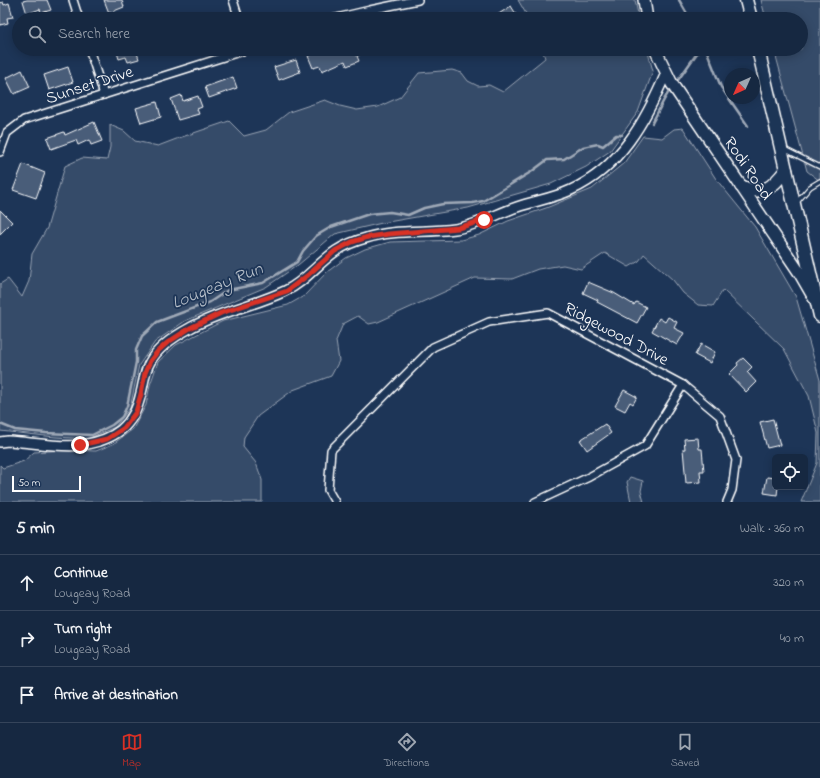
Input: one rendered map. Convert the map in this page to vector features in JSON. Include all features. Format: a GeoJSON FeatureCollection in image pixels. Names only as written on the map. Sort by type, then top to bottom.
{"type":"FeatureCollection","features":[{"type":"Feature","properties":{"kind":"highway"},"geometry":{"type":"LineString","coordinates":[[746,0],[749,12]]}},
{"type":"Feature","properties":{"kind":"highway"},"geometry":{"type":"LineString","coordinates":[[760,56],[820,316]]}},
{"type":"Feature","properties":{"kind":"highway"},"geometry":{"type":"LineString","coordinates":[[741,186],[753,191],[764,190],[774,184],[786,170]]}},
{"type":"Feature","properties":{"kind":"main road"},"geometry":{"type":"LineString","coordinates":[[644,0],[646,12]]}},
{"type":"Feature","properties":{"kind":"main road","name":"Rodi Road"},"geometry":{"type":"LineString","coordinates":[[658,56],[673,85],[799,272],[817,304]]}},
{"type":"Feature","properties":{"kind":"street"},"geometry":{"type":"LineString","coordinates":[[73,0],[77,12]]}},
{"type":"Feature","properties":{"kind":"street"},"geometry":{"type":"LineString","coordinates":[[233,0],[237,12]]}},
{"type":"Feature","properties":{"kind":"street"},"geometry":{"type":"LineString","coordinates":[[362,12],[418,0]]}},
{"type":"Feature","properties":{"kind":"street"},"geometry":{"type":"LineString","coordinates":[[91,56],[104,95]]}},
{"type":"Feature","properties":{"kind":"street","name":"Sunset Drive"},"geometry":{"type":"LineString","coordinates":[[0,152],[7,133],[24,120],[226,56]]}},
{"type":"Feature","properties":{"kind":"street"},"geometry":{"type":"LineString","coordinates":[[0,442],[8,441],[80,445],[107,439],[124,428],[136,412],[145,373],[150,361],[167,343],[190,328],[221,313],[287,291],[335,251],[352,242],[368,237],[389,234],[458,228],[529,203],[555,196],[579,186],[603,170],[628,144],[648,113],[666,73]]}},
{"type":"Feature","properties":{"kind":"street","name":"Ridgewood Drive"},"geometry":{"type":"LineString","coordinates":[[335,502],[328,490],[331,450],[433,347],[489,322],[548,314],[683,385],[720,416],[736,460],[732,490],[728,502]]}},
{"type":"Feature","properties":{"kind":"street"},"geometry":{"type":"LineString","coordinates":[[535,502],[589,477],[645,446],[683,385]]}},
{"type":"Feature","properties":{"kind":"lane"},"geometry":{"type":"LineString","coordinates":[[781,147],[820,167]]}},
{"type":"Feature","properties":{"kind":"lane"},"geometry":{"type":"LineString","coordinates":[[794,206],[805,192],[820,181]]}},
{"type":"Feature","properties":{"kind":"shaded area"},"geometry":{"type":"Polygon","coordinates":[[[518,0],[635,0],[638,12],[525,12],[518,0]]]}},
{"type":"Feature","properties":{"kind":"shaded area"},"geometry":{"type":"Polygon","coordinates":[[[761,0],[820,0],[820,181],[807,171],[776,56],[808,56],[808,12],[764,12],[761,0]]]}},
{"type":"Feature","properties":{"kind":"shaded area"},"geometry":{"type":"Polygon","coordinates":[[[544,56],[649,56],[653,71],[638,112],[610,151],[586,167],[551,184],[468,208],[382,223],[335,234],[298,265],[266,287],[185,321],[155,342],[139,365],[130,408],[115,427],[87,439],[0,431],[0,284],[8,279],[22,297],[29,281],[32,254],[47,228],[65,166],[82,158],[107,160],[110,147],[110,125],[124,131],[135,141],[158,146],[229,121],[244,136],[266,130],[289,112],[325,100],[340,106],[357,110],[378,107],[400,97],[419,73],[452,70],[462,73],[468,81],[478,86],[489,85],[503,92],[545,58],[544,56]]]}},
{"type":"Feature","properties":{"kind":"shaded area"},"geometry":{"type":"Polygon","coordinates":[[[683,128],[716,179],[755,227],[796,297],[820,380],[820,502],[801,502],[806,490],[808,490],[808,485],[817,463],[818,433],[809,396],[784,349],[723,290],[713,306],[698,305],[683,293],[673,280],[644,254],[639,261],[629,267],[605,253],[581,269],[563,265],[538,269],[512,279],[475,278],[378,322],[369,324],[358,316],[343,324],[336,341],[339,361],[331,376],[293,390],[258,416],[244,437],[243,447],[256,463],[262,480],[262,502],[0,502],[0,465],[3,468],[24,461],[34,452],[62,450],[96,451],[113,444],[133,429],[146,405],[150,385],[158,362],[176,345],[223,321],[288,305],[304,296],[327,272],[346,258],[365,249],[390,242],[461,240],[479,235],[508,221],[546,208],[592,189],[624,163],[643,136],[662,138],[674,129],[683,128]]]}},
{"type":"Feature","properties":{"kind":"shaded area"},"geometry":{"type":"Polygon","coordinates":[[[630,477],[643,481],[641,491],[644,502],[631,502],[627,482],[630,477]]]}},
{"type":"Feature","properties":{"kind":"building"},"geometry":{"type":"Polygon","coordinates":[[[47,0],[51,10],[41,12],[40,9],[32,12],[26,12],[23,1],[47,0]]]}},
{"type":"Feature","properties":{"kind":"building"},"geometry":{"type":"Polygon","coordinates":[[[104,0],[122,0],[124,7],[109,12],[104,0]]]}},
{"type":"Feature","properties":{"kind":"building"},"geometry":{"type":"Polygon","coordinates":[[[3,2],[4,5],[9,3],[12,17],[7,18],[8,23],[0,25],[0,3],[3,2]]]}},
{"type":"Feature","properties":{"kind":"building"},"geometry":{"type":"Polygon","coordinates":[[[511,6],[515,12],[502,12],[511,6]]]}},
{"type":"Feature","properties":{"kind":"building"},"geometry":{"type":"Polygon","coordinates":[[[118,56],[138,56],[139,59],[128,62],[126,57],[119,59],[118,56]]]}},
{"type":"Feature","properties":{"kind":"building"},"geometry":{"type":"Polygon","coordinates":[[[308,56],[357,56],[359,61],[347,66],[345,61],[322,71],[320,66],[313,68],[308,56]]]}},
{"type":"Feature","properties":{"kind":"building"},"geometry":{"type":"Polygon","coordinates":[[[296,60],[300,72],[279,80],[274,67],[296,60]]]}},
{"type":"Feature","properties":{"kind":"building"},"geometry":{"type":"Polygon","coordinates":[[[68,67],[73,82],[49,90],[44,75],[68,67]]]}},
{"type":"Feature","properties":{"kind":"building"},"geometry":{"type":"Polygon","coordinates":[[[22,70],[30,87],[14,94],[6,78],[22,70]]]}},
{"type":"Feature","properties":{"kind":"building"},"geometry":{"type":"Polygon","coordinates":[[[233,77],[237,88],[209,98],[205,87],[233,77]]]}},
{"type":"Feature","properties":{"kind":"building"},"geometry":{"type":"Polygon","coordinates":[[[181,95],[183,101],[198,96],[202,107],[197,109],[199,114],[178,120],[171,99],[181,95]]]}},
{"type":"Feature","properties":{"kind":"building"},"geometry":{"type":"Polygon","coordinates":[[[157,102],[161,117],[141,123],[136,108],[157,102]]]}},
{"type":"Feature","properties":{"kind":"building"},"geometry":{"type":"Polygon","coordinates":[[[94,122],[102,141],[91,145],[89,140],[78,145],[76,140],[51,149],[47,138],[64,132],[65,135],[94,122]]]}},
{"type":"Feature","properties":{"kind":"building"},"geometry":{"type":"Polygon","coordinates":[[[23,164],[45,173],[36,198],[13,190],[23,164]]]}},
{"type":"Feature","properties":{"kind":"building"},"geometry":{"type":"Polygon","coordinates":[[[0,210],[12,222],[0,234],[0,210]]]}},
{"type":"Feature","properties":{"kind":"building"},"geometry":{"type":"Polygon","coordinates":[[[588,282],[614,293],[634,305],[636,302],[646,307],[637,323],[583,293],[588,282]]]}},
{"type":"Feature","properties":{"kind":"building"},"geometry":{"type":"Polygon","coordinates":[[[668,317],[677,322],[674,328],[684,333],[677,345],[652,331],[659,318],[665,322],[668,317]]]}},
{"type":"Feature","properties":{"kind":"building"},"geometry":{"type":"Polygon","coordinates":[[[701,344],[715,352],[710,363],[695,355],[701,344]]]}},
{"type":"Feature","properties":{"kind":"building"},"geometry":{"type":"Polygon","coordinates":[[[743,358],[752,367],[747,372],[756,382],[746,392],[729,374],[738,365],[737,363],[743,358]]]}},
{"type":"Feature","properties":{"kind":"building"},"geometry":{"type":"Polygon","coordinates":[[[624,390],[637,397],[633,404],[630,402],[625,411],[615,406],[624,390]]]}},
{"type":"Feature","properties":{"kind":"building"},"geometry":{"type":"Polygon","coordinates":[[[773,419],[780,445],[767,448],[760,422],[773,419]]]}},
{"type":"Feature","properties":{"kind":"building"},"geometry":{"type":"Polygon","coordinates":[[[605,424],[611,433],[587,450],[580,440],[605,424]]]}},
{"type":"Feature","properties":{"kind":"building"},"geometry":{"type":"Polygon","coordinates":[[[698,438],[699,449],[702,449],[704,471],[700,471],[701,482],[686,483],[683,449],[685,449],[684,439],[698,438]]]}},
{"type":"Feature","properties":{"kind":"building"},"geometry":{"type":"Polygon","coordinates":[[[767,477],[772,478],[772,490],[778,490],[777,495],[764,493],[767,477]]]}},
{"type":"Feature","properties":{"kind":"waterway"},"geometry":{"type":"LineString","coordinates":[[679,0],[686,12]]}},
{"type":"Feature","properties":{"kind":"waterway","name":"Lougeay Run"},"geometry":{"type":"LineString","coordinates":[[676,83],[695,56]]}},
{"type":"Feature","properties":{"kind":"waterway"},"geometry":{"type":"LineString","coordinates":[[709,56],[721,87],[748,126]]}},
{"type":"Feature","properties":{"kind":"waterway","name":"Lougeay Run"},"geometry":{"type":"LineString","coordinates":[[652,123],[671,89]]}},
{"type":"Feature","properties":{"kind":"waterway","name":"Lougeay Run"},"geometry":{"type":"LineString","coordinates":[[0,424],[15,430],[92,435],[112,425],[122,417],[127,406],[136,362],[136,350],[142,336],[157,322],[210,302],[228,290],[263,283],[297,262],[303,251],[316,236],[331,227],[369,214],[390,212],[408,215],[424,208],[443,204],[473,203],[483,201],[531,172],[547,160],[564,159],[583,147],[598,144],[603,146],[616,135],[622,135]]}},
{"type":"Feature","properties":{"kind":"route"},"geometry":{"type":"LineString","coordinates":[[80,445],[107,439],[124,428],[136,412],[145,373],[150,361],[167,343],[190,328],[221,313],[287,291],[335,251],[352,242],[368,237],[389,234],[458,228],[484,220]]}}]}
